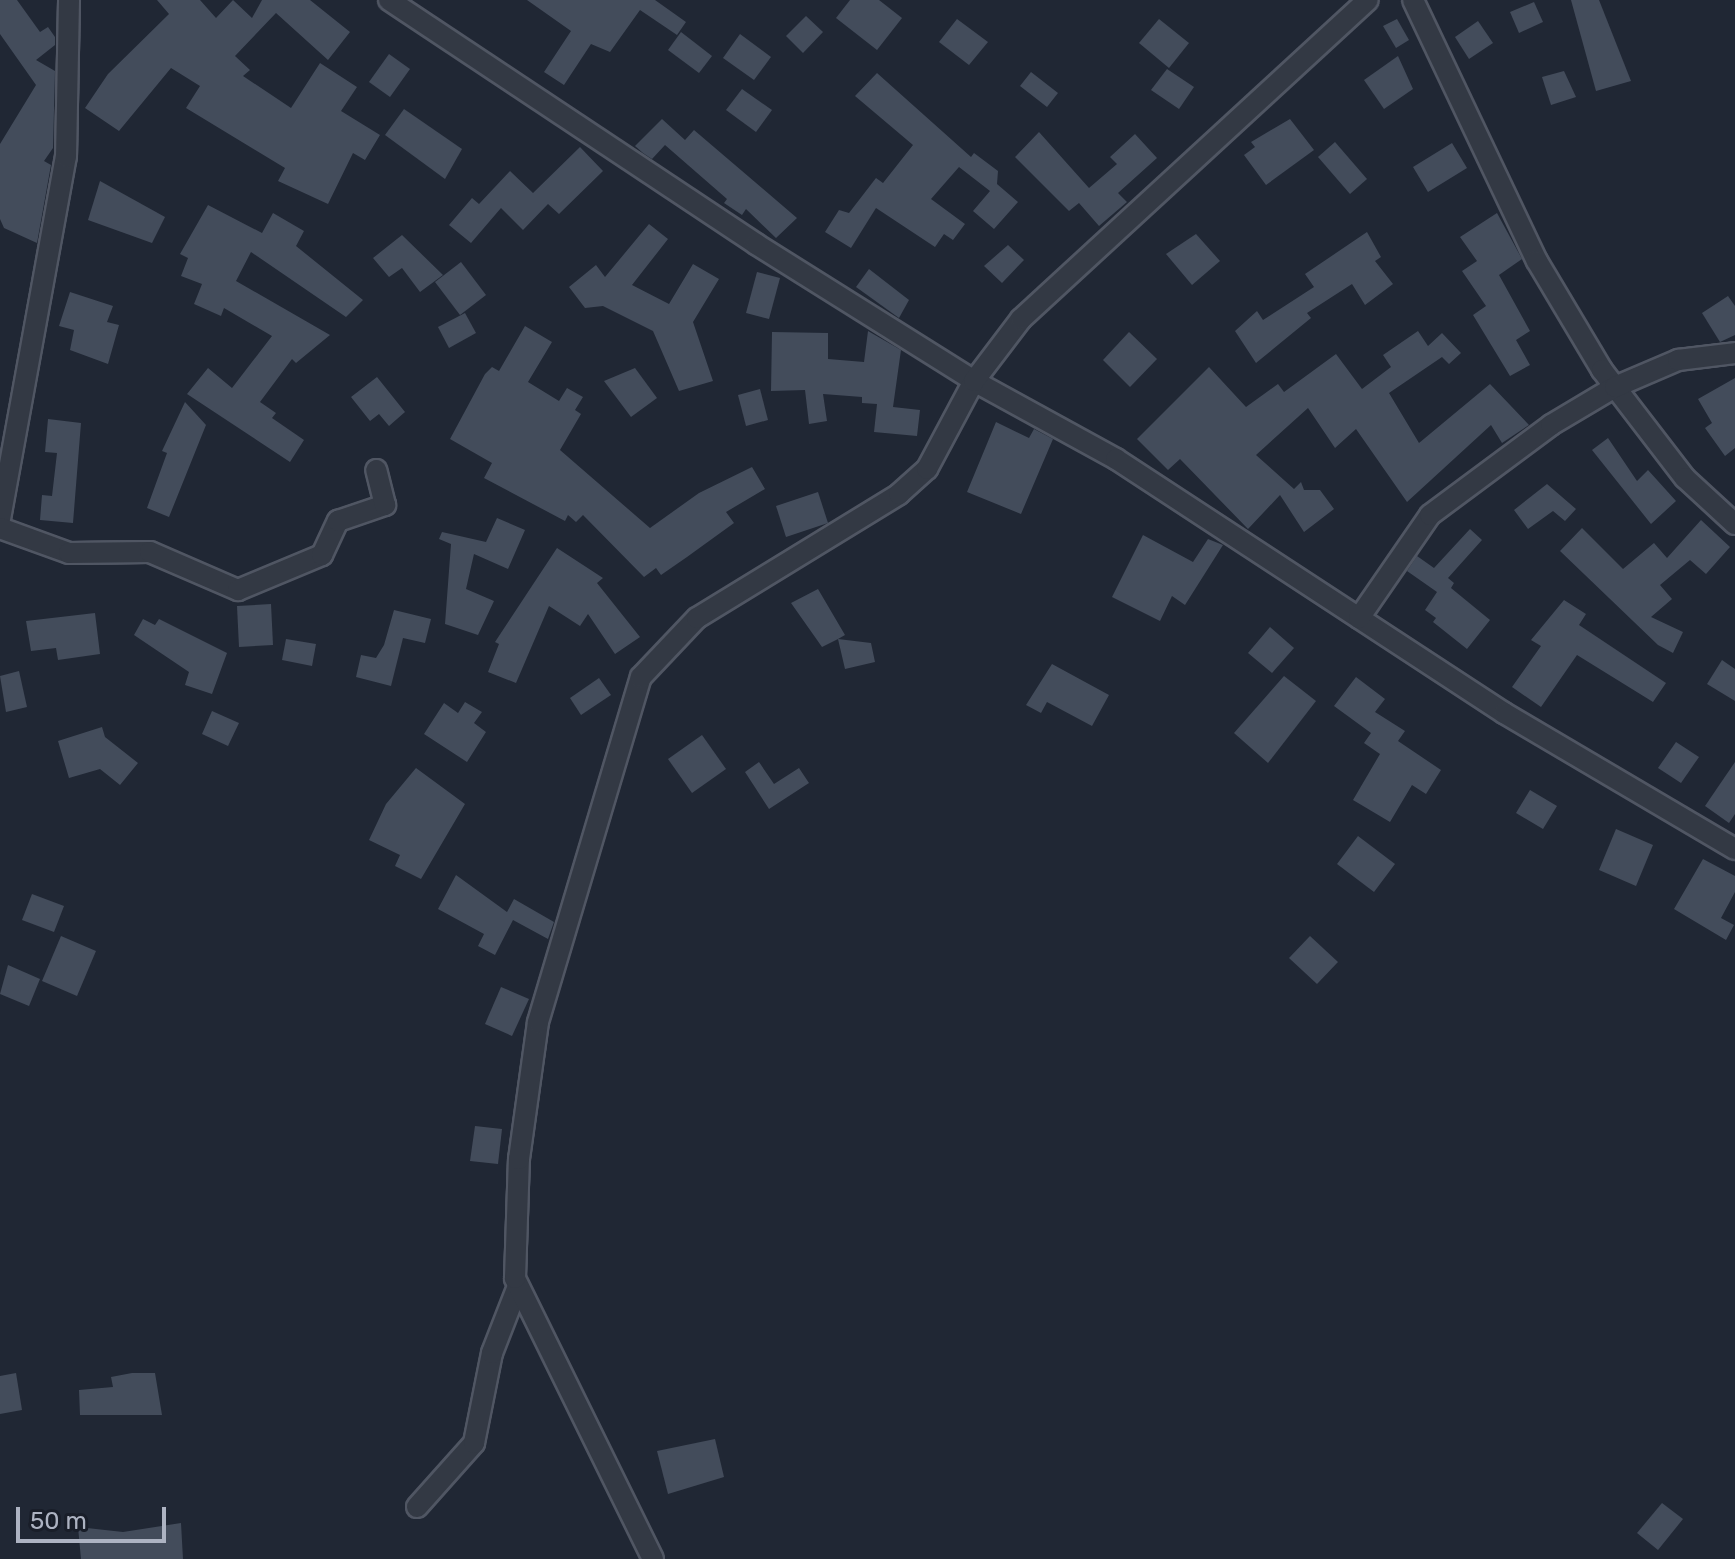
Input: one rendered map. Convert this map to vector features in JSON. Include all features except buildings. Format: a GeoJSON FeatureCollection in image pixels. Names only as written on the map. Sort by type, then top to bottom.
{"type":"FeatureCollection","features":[{"type":"Feature","properties":{"kind":"street"},"geometry":{"type":"LineString","coordinates":[[0,519],[66,157],[69,0]]}},
{"type":"Feature","properties":{"kind":"street"},"geometry":{"type":"LineString","coordinates":[[389,0],[560,119],[974,381],[1116,459],[1504,713],[1735,849]]}},
{"type":"Feature","properties":{"kind":"street"},"geometry":{"type":"LineString","coordinates":[[417,1507],[474,1443],[492,1353],[517,1289],[519,1159],[538,1022],[641,677],[697,618],[899,494],[927,469],[974,381],[1021,319],[1368,0]]}},
{"type":"Feature","properties":{"kind":"street"},"geometry":{"type":"LineString","coordinates":[[1413,0],[1537,261],[1615,387],[1685,478],[1735,524]]}},
{"type":"Feature","properties":{"kind":"street"},"geometry":{"type":"LineString","coordinates":[[1359,618],[1430,515],[1551,425],[1615,387],[1678,360],[1735,353]]}},
{"type":"Feature","properties":{"kind":"street"},"geometry":{"type":"LineString","coordinates":[[0,528],[69,553],[150,552],[238,590],[322,555],[338,521],[385,505],[376,470]]}},
{"type":"Feature","properties":{"kind":"street"},"geometry":{"type":"LineString","coordinates":[[517,1289],[653,1559]]}}]}
